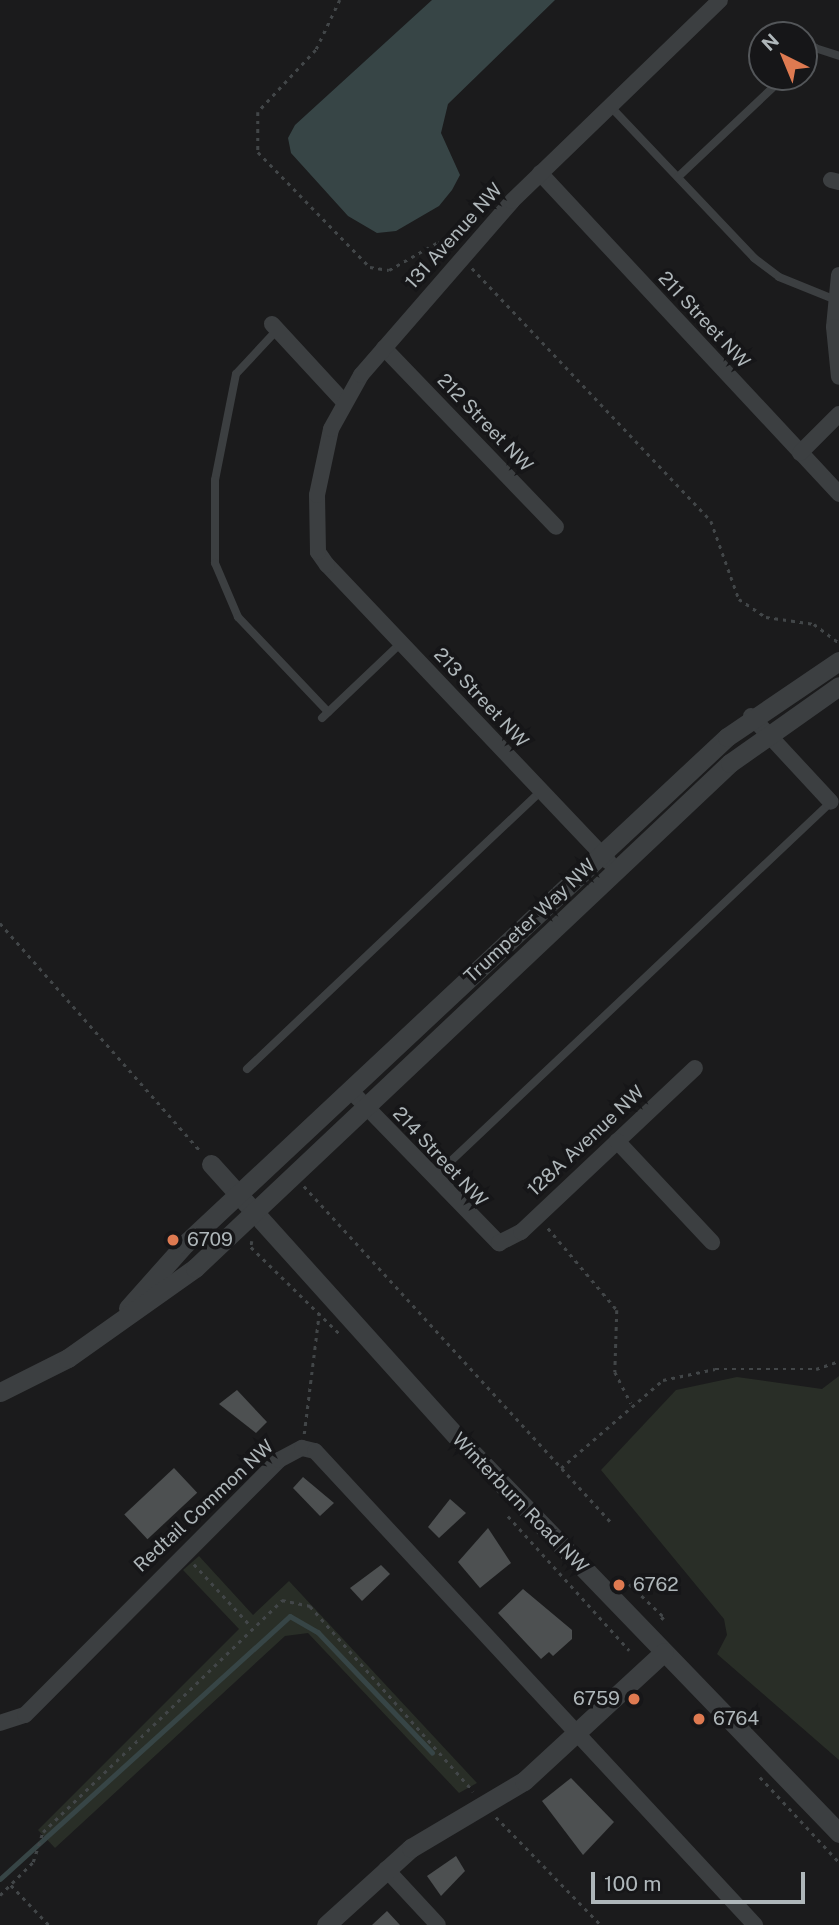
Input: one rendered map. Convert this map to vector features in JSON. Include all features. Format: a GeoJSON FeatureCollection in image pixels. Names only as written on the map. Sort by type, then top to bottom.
{"type":"FeatureCollection","features":[{"type":"Feature","properties":{"kind":"street","name":"131 Avenue NW"},"geometry":{"type":"LineString","coordinates":[[318,552],[322,463],[343,401],[384,348],[540,173],[720,0]]}},
{"type":"Feature","properties":{"kind":"street","name":"211 Street NW"},"geometry":{"type":"LineString","coordinates":[[540,173],[839,494]]}},
{"type":"Feature","properties":{"kind":"street"},"geometry":{"type":"LineString","coordinates":[[839,275],[836,299],[839,377]]}},
{"type":"Feature","properties":{"kind":"street"},"geometry":{"type":"LineString","coordinates":[[274,327],[343,401]]}},
{"type":"Feature","properties":{"kind":"street","name":"212 Street NW"},"geometry":{"type":"LineString","coordinates":[[384,348],[556,527]]}},
{"type":"Feature","properties":{"kind":"street"},"geometry":{"type":"LineString","coordinates":[[800,453],[839,414]]}},
{"type":"Feature","properties":{"kind":"street","name":"213 Street NW"},"geometry":{"type":"LineString","coordinates":[[318,552],[617,870]]}},
{"type":"Feature","properties":{"kind":"street","name":"Trumpeter Way NW"},"geometry":{"type":"LineString","coordinates":[[112,1327],[163,1265],[751,716],[839,661]]}},
{"type":"Feature","properties":{"kind":"street","name":"Trumpeter Way NW"},"geometry":{"type":"LineString","coordinates":[[0,1392],[112,1327],[195,1268],[364,1106],[766,733],[839,686]]}},
{"type":"Feature","properties":{"kind":"street"},"geometry":{"type":"LineString","coordinates":[[751,716],[831,802]]}},
{"type":"Feature","properties":{"kind":"street","name":"128A Avenue NW"},"geometry":{"type":"LineString","coordinates":[[504,1242],[537,1217],[695,1068]]}},
{"type":"Feature","properties":{"kind":"street","name":"214 Street NW"},"geometry":{"type":"LineString","coordinates":[[349,1090],[490,1240],[504,1242]]}},
{"type":"Feature","properties":{"kind":"street"},"geometry":{"type":"LineString","coordinates":[[617,1141],[712,1242]]}},
{"type":"Feature","properties":{"kind":"street","name":"Winterburn Road NW"},"geometry":{"type":"LineString","coordinates":[[211,1164],[250,1215],[839,1833]]}},
{"type":"Feature","properties":{"kind":"street","name":"Redtail Common NW"},"geometry":{"type":"LineString","coordinates":[[0,1723],[25,1715],[183,1551],[279,1460],[302,1448],[325,1459],[574,1734],[755,1925]]}},
{"type":"Feature","properties":{"kind":"street"},"geometry":{"type":"LineString","coordinates":[[326,1925],[386,1869],[515,1788],[664,1652]]}},
{"type":"Feature","properties":{"kind":"street"},"geometry":{"type":"LineString","coordinates":[[386,1869],[438,1925]]}},
{"type":"Feature","properties":{"kind":"lane"},"geometry":{"type":"LineString","coordinates":[[818,49],[839,56]]}},
{"type":"Feature","properties":{"kind":"lane"},"geometry":{"type":"LineString","coordinates":[[678,177],[769,91]]}},
{"type":"Feature","properties":{"kind":"lane"},"geometry":{"type":"LineString","coordinates":[[609,105],[768,269],[836,299]]}},
{"type":"Feature","properties":{"kind":"lane"},"geometry":{"type":"LineString","coordinates":[[274,327],[236,374],[215,480],[215,563],[238,617],[325,715],[401,643]]}},
{"type":"Feature","properties":{"kind":"lane"},"geometry":{"type":"LineString","coordinates":[[247,1069],[541,791]]}},
{"type":"Feature","properties":{"kind":"lane"},"geometry":{"type":"LineString","coordinates":[[432,1179],[831,802]]}},
{"type":"Feature","properties":{"kind":"path"},"geometry":{"type":"LineString","coordinates":[[340,0],[316,50],[258,112],[258,152],[370,267],[389,270],[438,243],[452,250]]}},
{"type":"Feature","properties":{"kind":"path"},"geometry":{"type":"LineString","coordinates":[[469,264],[711,520],[739,599],[766,617],[814,624],[839,643]]}},
{"type":"Feature","properties":{"kind":"path"},"geometry":{"type":"LineString","coordinates":[[0,923],[211,1164]]}},
{"type":"Feature","properties":{"kind":"path"},"geometry":{"type":"LineString","coordinates":[[303,1185],[613,1524]]}},
{"type":"Feature","properties":{"kind":"path"},"geometry":{"type":"LineString","coordinates":[[537,1217],[611,1298],[621,1329],[615,1372],[631,1403]]}},
{"type":"Feature","properties":{"kind":"path"},"geometry":{"type":"LineString","coordinates":[[302,1448],[319,1313]]}},
{"type":"Feature","properties":{"kind":"path"},"geometry":{"type":"LineString","coordinates":[[561,1468],[655,1383],[692,1373],[742,1366],[816,1370],[839,1361]]}},
{"type":"Feature","properties":{"kind":"path"},"geometry":{"type":"LineString","coordinates":[[183,1551],[249,1624]]}},
{"type":"Feature","properties":{"kind":"path"},"geometry":{"type":"LineString","coordinates":[[623,1578],[664,1617],[660,1621]]}},
{"type":"Feature","properties":{"kind":"path"},"geometry":{"type":"LineString","coordinates":[[0,1895],[36,1858],[40,1836],[249,1624],[282,1600],[310,1606],[477,1795]]}},
{"type":"Feature","properties":{"kind":"path"},"geometry":{"type":"LineString","coordinates":[[495,1815],[601,1925]]}},
{"type":"Feature","properties":{"kind":"path"},"geometry":{"type":"LineString","coordinates":[[11,1885],[49,1925]]}},
{"type":"Feature","properties":{"kind":"shaded area"},"geometry":{"type":"Polygon","coordinates":[[[432,0],[555,0],[448,104],[441,133],[460,175],[452,190],[439,206],[396,231],[377,233],[348,216],[291,153],[288,138],[295,125],[432,0]]]}},
{"type":"Feature","properties":{"kind":"shaded area"},"geometry":{"type":"Polygon","coordinates":[[[839,1376],[839,1760],[717,1654],[727,1635],[724,1619],[601,1470],[676,1390],[737,1377],[822,1389],[839,1376]]]}},
{"type":"Feature","properties":{"kind":"shaded area"},"geometry":{"type":"Polygon","coordinates":[[[199,1556],[253,1615],[289,1581],[477,1783],[459,1793],[308,1633],[285,1636],[55,1848],[38,1830],[239,1629],[183,1570],[199,1556]]]}},
{"type":"Feature","properties":{"kind":"building"},"geometry":{"type":"Polygon","coordinates":[[[237,1390],[267,1422],[256,1433],[219,1404],[237,1390]]]}},
{"type":"Feature","properties":{"kind":"building"},"geometry":{"type":"Polygon","coordinates":[[[174,1468],[197,1493],[147,1539],[124,1514],[174,1468]]]}},
{"type":"Feature","properties":{"kind":"building"},"geometry":{"type":"Polygon","coordinates":[[[303,1477],[334,1503],[320,1516],[293,1488],[303,1477]]]}},
{"type":"Feature","properties":{"kind":"building"},"geometry":{"type":"Polygon","coordinates":[[[450,1499],[466,1513],[439,1538],[428,1527],[450,1499]]]}},
{"type":"Feature","properties":{"kind":"building"},"geometry":{"type":"Polygon","coordinates":[[[488,1528],[511,1563],[480,1588],[458,1562],[488,1528]]]}},
{"type":"Feature","properties":{"kind":"building"},"geometry":{"type":"Polygon","coordinates":[[[381,1565],[390,1574],[362,1601],[350,1588],[381,1565]]]}},
{"type":"Feature","properties":{"kind":"building"},"geometry":{"type":"Polygon","coordinates":[[[523,1589],[572,1630],[572,1639],[553,1656],[549,1652],[541,1659],[498,1613],[523,1589]]]}},
{"type":"Feature","properties":{"kind":"building"},"geometry":{"type":"Polygon","coordinates":[[[571,1778],[614,1822],[583,1855],[542,1801],[571,1778]]]}},
{"type":"Feature","properties":{"kind":"building"},"geometry":{"type":"Polygon","coordinates":[[[456,1856],[465,1871],[441,1896],[427,1876],[456,1856]]]}},
{"type":"Feature","properties":{"kind":"building"},"geometry":{"type":"Polygon","coordinates":[[[387,1911],[400,1925],[372,1925],[387,1911]]]}},
{"type":"Feature","properties":{"kind":"waterway"},"geometry":{"type":"LineString","coordinates":[[0,1879],[290,1616],[318,1632],[432,1752]]}},
{"type":"Feature","properties":{"kind":"place","name":"6709"},"geometry":{"type":"Point","coordinates":[173,1240]}},
{"type":"Feature","properties":{"kind":"place","name":"6762"},"geometry":{"type":"Point","coordinates":[619,1585]}},
{"type":"Feature","properties":{"kind":"place","name":"6759"},"geometry":{"type":"Point","coordinates":[634,1699]}},
{"type":"Feature","properties":{"kind":"place","name":"6764"},"geometry":{"type":"Point","coordinates":[699,1719]}}]}
